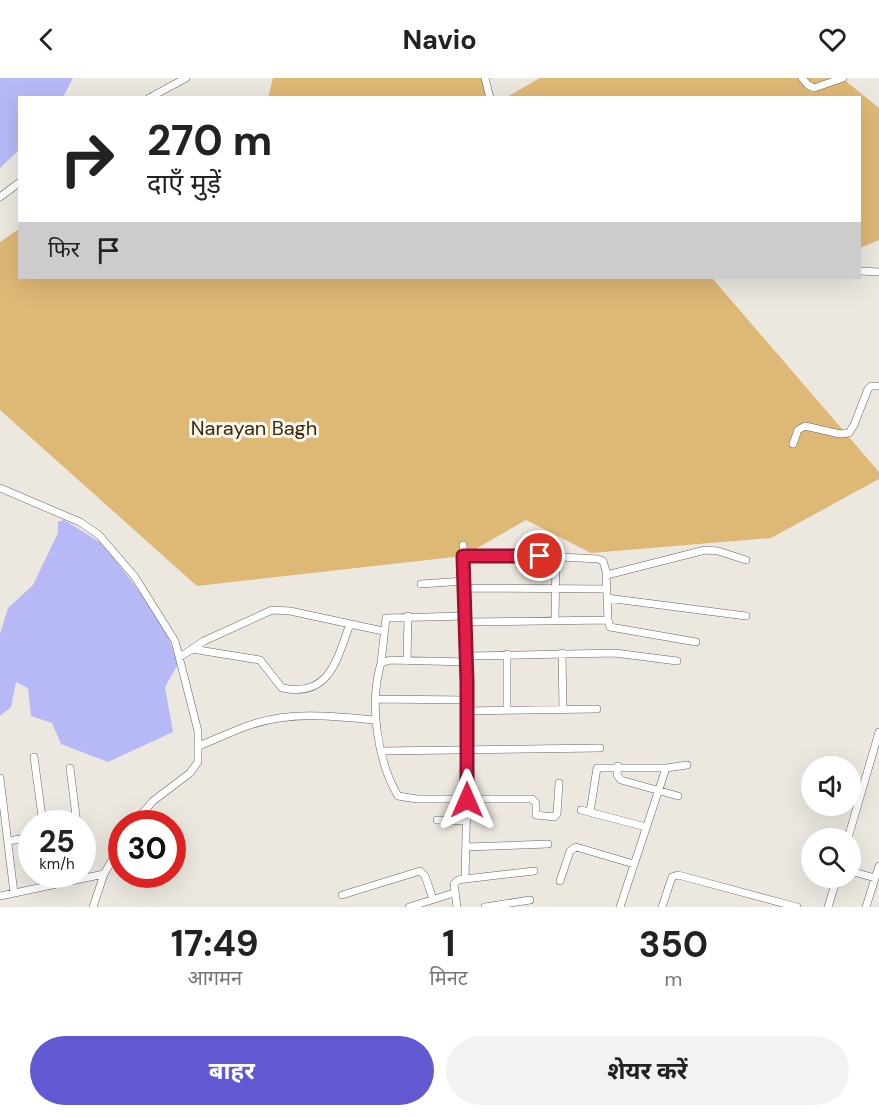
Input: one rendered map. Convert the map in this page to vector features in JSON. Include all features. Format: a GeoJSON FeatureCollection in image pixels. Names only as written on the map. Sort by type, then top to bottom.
{"type":"FeatureCollection","features":[{"type":"Feature","properties":{"kind":"street"},"geometry":{"type":"LineString","coordinates":[[153,96],[186,78]]}},
{"type":"Feature","properties":{"kind":"street"},"geometry":{"type":"LineString","coordinates":[[486,78],[490,96]]}},
{"type":"Feature","properties":{"kind":"street"},"geometry":{"type":"LineString","coordinates":[[802,78],[814,88],[843,78]]}},
{"type":"Feature","properties":{"kind":"street"},"geometry":{"type":"LineString","coordinates":[[0,197],[18,184]]}},
{"type":"Feature","properties":{"kind":"street"},"geometry":{"type":"LineString","coordinates":[[861,271],[879,272]]}},
{"type":"Feature","properties":{"kind":"street"},"geometry":{"type":"LineString","coordinates":[[793,444],[798,430],[805,426],[840,434],[849,433],[868,389],[871,386],[879,386]]}},
{"type":"Feature","properties":{"kind":"street"},"geometry":{"type":"LineString","coordinates":[[0,488],[80,522],[99,536],[142,586],[170,630],[180,657],[196,720],[199,746],[195,768],[153,801],[145,810]]}},
{"type":"Feature","properties":{"kind":"street"},"geometry":{"type":"LineString","coordinates":[[463,545],[467,659],[465,879]]}},
{"type":"Feature","properties":{"kind":"street"},"geometry":{"type":"LineString","coordinates":[[606,574],[705,550],[718,551],[746,560]]}},
{"type":"Feature","properties":{"kind":"street"},"geometry":{"type":"LineString","coordinates":[[463,556],[598,559],[605,566],[610,627],[696,642]]}},
{"type":"Feature","properties":{"kind":"street"},"geometry":{"type":"LineString","coordinates":[[555,620],[556,557]]}},
{"type":"Feature","properties":{"kind":"street"},"geometry":{"type":"LineString","coordinates":[[421,584],[607,589]]}},
{"type":"Feature","properties":{"kind":"street"},"geometry":{"type":"LineString","coordinates":[[607,598],[746,616]]}},
{"type":"Feature","properties":{"kind":"street"},"geometry":{"type":"LineString","coordinates":[[180,657],[272,610],[290,611],[383,631]]}},
{"type":"Feature","properties":{"kind":"street"},"geometry":{"type":"LineString","coordinates":[[407,660],[408,616]]}},
{"type":"Feature","properties":{"kind":"street"},"geometry":{"type":"LineString","coordinates":[[559,783],[557,814],[554,817],[536,815],[536,803],[532,799],[417,800],[398,796],[387,771],[375,720],[386,618],[408,616],[466,619],[608,620]]}},
{"type":"Feature","properties":{"kind":"street"},"geometry":{"type":"LineString","coordinates":[[192,649],[255,658],[264,665],[282,688],[304,688],[318,684],[332,671],[350,624]]}},
{"type":"Feature","properties":{"kind":"street"},"geometry":{"type":"LineString","coordinates":[[381,663],[467,659],[507,654],[562,653],[615,653],[677,661]]}},
{"type":"Feature","properties":{"kind":"street"},"geometry":{"type":"LineString","coordinates":[[562,653],[563,710]]}},
{"type":"Feature","properties":{"kind":"street"},"geometry":{"type":"LineString","coordinates":[[507,654],[507,710]]}},
{"type":"Feature","properties":{"kind":"street"},"geometry":{"type":"LineString","coordinates":[[376,699],[467,700]]}},
{"type":"Feature","properties":{"kind":"street"},"geometry":{"type":"LineString","coordinates":[[467,711],[597,709]]}},
{"type":"Feature","properties":{"kind":"street"},"geometry":{"type":"LineString","coordinates":[[199,746],[252,724],[300,716],[324,715],[375,720]]}},
{"type":"Feature","properties":{"kind":"street"},"geometry":{"type":"LineString","coordinates":[[851,828],[879,732]]}},
{"type":"Feature","properties":{"kind":"street"},"geometry":{"type":"LineString","coordinates":[[382,751],[600,748]]}},
{"type":"Feature","properties":{"kind":"street"},"geometry":{"type":"LineString","coordinates":[[34,757],[41,810]]}},
{"type":"Feature","properties":{"kind":"street"},"geometry":{"type":"LineString","coordinates":[[590,812],[595,770],[600,766],[666,768],[687,765]]}},
{"type":"Feature","properties":{"kind":"street"},"geometry":{"type":"LineString","coordinates":[[618,766],[618,778],[678,796]]}},
{"type":"Feature","properties":{"kind":"street"},"geometry":{"type":"LineString","coordinates":[[70,768],[75,810]]}},
{"type":"Feature","properties":{"kind":"street"},"geometry":{"type":"LineString","coordinates":[[620,907],[666,768]]}},
{"type":"Feature","properties":{"kind":"street"},"geometry":{"type":"LineString","coordinates":[[0,778],[14,893]]}},
{"type":"Feature","properties":{"kind":"street"},"geometry":{"type":"LineString","coordinates":[[581,810],[646,827]]}},
{"type":"Feature","properties":{"kind":"street"},"geometry":{"type":"LineString","coordinates":[[437,820],[467,821]]}},
{"type":"Feature","properties":{"kind":"street"},"geometry":{"type":"LineString","coordinates":[[8,841],[18,839]]}},
{"type":"Feature","properties":{"kind":"street"},"geometry":{"type":"LineString","coordinates":[[466,847],[548,844]]}},
{"type":"Feature","properties":{"kind":"street"},"geometry":{"type":"LineString","coordinates":[[560,881],[570,851],[576,847],[634,864]]}},
{"type":"Feature","properties":{"kind":"street"},"geometry":{"type":"LineString","coordinates":[[866,907],[879,866]]}},
{"type":"Feature","properties":{"kind":"street"},"geometry":{"type":"LineString","coordinates":[[93,907],[108,867]]}},
{"type":"Feature","properties":{"kind":"street"},"geometry":{"type":"LineString","coordinates":[[342,895],[420,871],[425,876],[433,900]]}},
{"type":"Feature","properties":{"kind":"street"},"geometry":{"type":"LineString","coordinates":[[457,907],[454,893],[455,881],[534,871]]}},
{"type":"Feature","properties":{"kind":"street"},"geometry":{"type":"LineString","coordinates":[[96,876],[104,874]]}},
{"type":"Feature","properties":{"kind":"street"},"geometry":{"type":"LineString","coordinates":[[861,874],[875,878]]}},
{"type":"Feature","properties":{"kind":"street"},"geometry":{"type":"LineString","coordinates":[[662,907],[672,877],[678,875],[794,907]]}},
{"type":"Feature","properties":{"kind":"street"},"geometry":{"type":"LineString","coordinates":[[0,897],[38,888]]}},
{"type":"Feature","properties":{"kind":"street"},"geometry":{"type":"LineString","coordinates":[[828,907],[834,888]]}},
{"type":"Feature","properties":{"kind":"street"},"geometry":{"type":"LineString","coordinates":[[409,907],[454,893]]}},
{"type":"Feature","properties":{"kind":"street"},"geometry":{"type":"LineString","coordinates":[[764,907],[766,899]]}},
{"type":"Feature","properties":{"kind":"street"},"geometry":{"type":"LineString","coordinates":[[485,907],[530,900]]}},
{"type":"Feature","properties":{"kind":"green space"},"geometry":{"type":"Polygon","coordinates":[[[273,78],[487,78],[494,96],[268,96],[273,78]]]}},
{"type":"Feature","properties":{"kind":"green space"},"geometry":{"type":"Polygon","coordinates":[[[540,78],[842,78],[879,108],[879,240],[861,248],[861,96],[508,96],[540,78]]]}},
{"type":"Feature","properties":{"kind":"green space","name":"Narayan Bagh"},"geometry":{"type":"Polygon","coordinates":[[[18,230],[18,279],[713,279],[879,472],[879,479],[771,538],[591,553],[526,520],[463,556],[197,586],[0,410],[0,242],[18,230]]]}},
{"type":"Feature","properties":{"kind":"water"},"geometry":{"type":"Polygon","coordinates":[[[0,78],[73,78],[64,96],[18,96],[18,151],[0,168],[0,78]]]}},
{"type":"Feature","properties":{"kind":"water"},"geometry":{"type":"Polygon","coordinates":[[[64,520],[103,544],[163,622],[178,664],[165,687],[173,732],[108,762],[61,744],[52,723],[31,716],[28,688],[16,682],[11,707],[0,716],[0,634],[8,608],[33,585],[58,533],[58,522],[64,520]]]}},
{"type":"Feature","properties":{"kind":"route"},"geometry":{"type":"LineString","coordinates":[[467,800],[467,682],[463,556],[540,556]]}}]}
